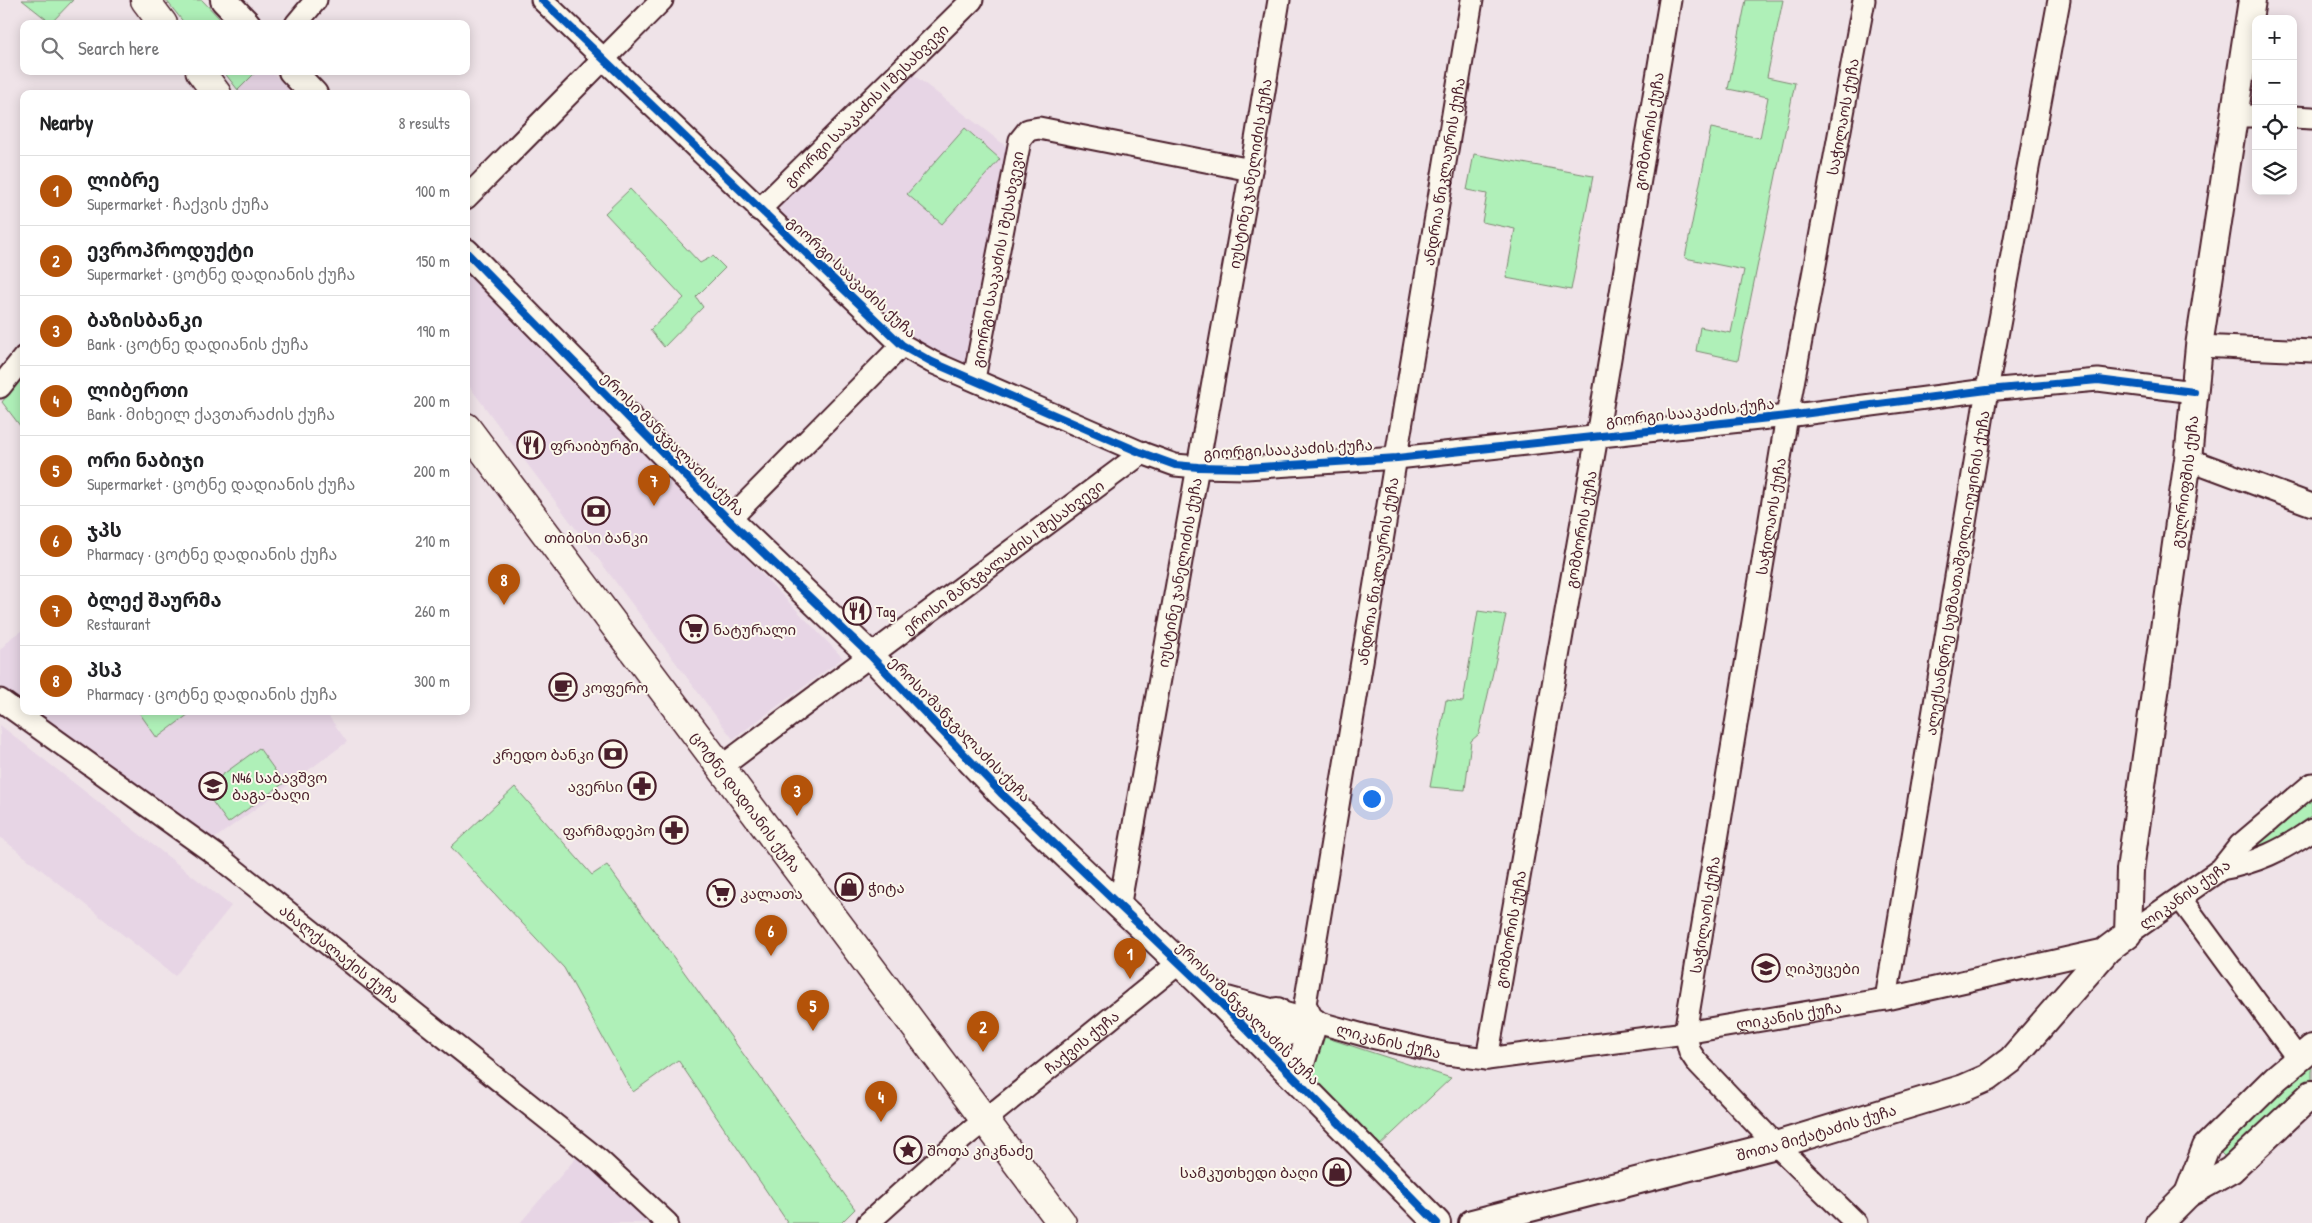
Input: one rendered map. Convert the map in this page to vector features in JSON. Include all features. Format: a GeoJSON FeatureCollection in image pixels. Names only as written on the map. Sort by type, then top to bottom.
{"type":"FeatureCollection","features":[{"type":"Feature","properties":{"kind":"main road"},"geometry":{"type":"LineString","coordinates":[[145,0],[160,20]]}},
{"type":"Feature","properties":{"kind":"main road"},"geometry":{"type":"LineString","coordinates":[[203,75],[214,90]]}},
{"type":"Feature","properties":{"kind":"main road","name":"ცოტნე დადიანის ქუჩა"},"geometry":{"type":"LineString","coordinates":[[470,432],[1062,1223]]}},
{"type":"Feature","properties":{"kind":"street"},"geometry":{"type":"LineString","coordinates":[[224,0],[243,20]]}},
{"type":"Feature","properties":{"kind":"street"},"geometry":{"type":"LineString","coordinates":[[299,20],[316,0]]}},
{"type":"Feature","properties":{"kind":"street","name":"გიორგი სააკაძის ქუჩა"},"geometry":{"type":"LineString","coordinates":[[542,0],[902,345],[932,362],[974,378],[1142,454],[1175,465],[1198,468],[1246,468],[1397,458],[1787,416],[1987,390],[2098,380],[2194,392]]}},
{"type":"Feature","properties":{"kind":"street"},"geometry":{"type":"LineString","coordinates":[[470,194],[662,0]]}},
{"type":"Feature","properties":{"kind":"street","name":"გიორგი სააკაძის II შესახვევი"},"geometry":{"type":"LineString","coordinates":[[759,210],[972,0]]}},
{"type":"Feature","properties":{"kind":"street","name":"იუსტინე ჯანელიძის ქუჩა"},"geometry":{"type":"LineString","coordinates":[[1119,908],[1252,170],[1279,0]]}},
{"type":"Feature","properties":{"kind":"street","name":"ანდრია წიკლაურის ქუჩა"},"geometry":{"type":"LineString","coordinates":[[1314,1022],[1305,1004],[1472,0]]}},
{"type":"Feature","properties":{"kind":"street","name":"გომბორის ქუჩა"},"geometry":{"type":"LineString","coordinates":[[1486,1059],[1597,436],[1670,0]]}},
{"type":"Feature","properties":{"kind":"street","name":"საჭილაოს ქუჩა"},"geometry":{"type":"LineString","coordinates":[[1685,1033],[1787,416],[1864,0]]}},
{"type":"Feature","properties":{"kind":"street","name":"ალექსანდრე სუმბათაშვილი-იუჟინის ქუჩა"},"geometry":{"type":"LineString","coordinates":[[1886,999],[1987,390],[2059,0]]}},
{"type":"Feature","properties":{"kind":"street","name":"გულრიფშის ქუჩა"},"geometry":{"type":"LineString","coordinates":[[2128,934],[2130,870],[2188,459],[2199,346],[2244,116],[2252,0]]}},
{"type":"Feature","properties":{"kind":"street"},"geometry":{"type":"LineString","coordinates":[[296,75],[310,90]]}},
{"type":"Feature","properties":{"kind":"street"},"geometry":{"type":"LineString","coordinates":[[2297,117],[2312,118]]}},
{"type":"Feature","properties":{"kind":"street","name":"გიორგი სააკაძის I შესახვევი"},"geometry":{"type":"LineString","coordinates":[[974,378],[1020,140],[1028,130],[1039,128],[1252,170]]}},
{"type":"Feature","properties":{"kind":"street","name":"ეროსი მანჯგალაძის ქუჩა"},"geometry":{"type":"LineString","coordinates":[[470,256],[729,520],[870,656],[1001,794],[1119,908],[1211,993],[1437,1223]]}},
{"type":"Feature","properties":{"kind":"street"},"geometry":{"type":"LineString","coordinates":[[729,520],[902,345]]}},
{"type":"Feature","properties":{"kind":"street"},"geometry":{"type":"LineString","coordinates":[[2199,346],[2312,351]]}},
{"type":"Feature","properties":{"kind":"street"},"geometry":{"type":"LineString","coordinates":[[0,387],[20,362]]}},
{"type":"Feature","properties":{"kind":"street","name":"ეროსი მანჯგალაძის I შესახვევი"},"geometry":{"type":"LineString","coordinates":[[721,767],[1142,454]]}},
{"type":"Feature","properties":{"kind":"street"},"geometry":{"type":"LineString","coordinates":[[2188,459],[2312,505]]}},
{"type":"Feature","properties":{"kind":"street","name":"ახალქალაქის ქუჩა"},"geometry":{"type":"LineString","coordinates":[[0,700],[20,714]]}},
{"type":"Feature","properties":{"kind":"street","name":"ახალქალაქის ქუჩა"},"geometry":{"type":"LineString","coordinates":[[21,715],[204,846],[599,1160],[667,1223]]}},
{"type":"Feature","properties":{"kind":"street","name":"ლიკანის ქუჩა"},"geometry":{"type":"LineString","coordinates":[[1211,993],[1314,1022],[1447,1054],[1486,1059],[1685,1033],[1886,999],[2108,949],[2221,869],[2240,845],[2312,784]]}},
{"type":"Feature","properties":{"kind":"street"},"geometry":{"type":"LineString","coordinates":[[2221,869],[2237,866],[2270,855],[2312,830]]}},
{"type":"Feature","properties":{"kind":"street"},"geometry":{"type":"LineString","coordinates":[[2180,898],[2305,1054],[2276,1078],[2206,1147],[2188,1194]]}},
{"type":"Feature","properties":{"kind":"street","name":"შოთა მიქატაძის ქუჩა"},"geometry":{"type":"LineString","coordinates":[[1472,1223],[1776,1145],[1964,1088],[1987,1078],[2012,1060],[2108,949]]}},
{"type":"Feature","properties":{"kind":"street","name":"ჩაქვის ქუჩა"},"geometry":{"type":"LineString","coordinates":[[868,1223],[985,1120],[1179,963]]}},
{"type":"Feature","properties":{"kind":"street"},"geometry":{"type":"LineString","coordinates":[[1256,1039],[1263,1019],[1277,1011]]}},
{"type":"Feature","properties":{"kind":"street"},"geometry":{"type":"LineString","coordinates":[[1256,1039],[1314,1022]]}},
{"type":"Feature","properties":{"kind":"street"},"geometry":{"type":"LineString","coordinates":[[1296,1079],[1314,1022]]}},
{"type":"Feature","properties":{"kind":"street"},"geometry":{"type":"LineString","coordinates":[[1685,1033],[1690,1052],[1696,1061],[1776,1145],[1856,1223]]}},
{"type":"Feature","properties":{"kind":"street"},"geometry":{"type":"LineString","coordinates":[[2159,1223],[2188,1194],[2232,1170],[2312,1094]]}},
{"type":"Feature","properties":{"kind":"street"},"geometry":{"type":"LineString","coordinates":[[2206,1147],[2232,1170]]}},
{"type":"Feature","properties":{"kind":"shaded area"},"geometry":{"type":"Polygon","coordinates":[[[911,73],[1007,147],[967,368],[909,339],[779,212],[785,198],[911,73]]]}},
{"type":"Feature","properties":{"kind":"shaded area"},"geometry":{"type":"Polygon","coordinates":[[[253,75],[275,75],[289,90],[238,90],[253,75]]]}},
{"type":"Feature","properties":{"kind":"shaded area"},"geometry":{"type":"Polygon","coordinates":[[[470,273],[843,658],[733,739],[470,387],[470,273]]]}},
{"type":"Feature","properties":{"kind":"shaded area"},"geometry":{"type":"Polygon","coordinates":[[[20,632],[20,701],[0,687],[0,650],[20,632]]]}},
{"type":"Feature","properties":{"kind":"shaded area","name":"N46 საბავშვო ბაგა-ბაღი"},"geometry":{"type":"Polygon","coordinates":[[[40,715],[328,715],[347,742],[214,839],[40,715]]]}},
{"type":"Feature","properties":{"kind":"shaded area"},"geometry":{"type":"Polygon","coordinates":[[[0,725],[231,906],[175,976],[0,837],[0,725]]]}},
{"type":"Feature","properties":{"kind":"shaded area"},"geometry":{"type":"Polygon","coordinates":[[[581,1152],[664,1223],[520,1223],[581,1152]]]}},
{"type":"Feature","properties":{"kind":"green space"},"geometry":{"type":"Polygon","coordinates":[[[22,0],[73,0],[54,20],[47,20],[22,0]]]}},
{"type":"Feature","properties":{"kind":"green space"},"geometry":{"type":"Polygon","coordinates":[[[166,0],[202,0],[221,20],[182,20],[166,0]]]}},
{"type":"Feature","properties":{"kind":"green space"},"geometry":{"type":"Polygon","coordinates":[[[1746,0],[1783,0],[1767,77],[1795,83],[1738,360],[1696,351],[1700,327],[1731,333],[1744,270],[1685,258],[1711,128],[1760,138],[1768,97],[1728,89],[1746,0]]]}},
{"type":"Feature","properties":{"kind":"green space"},"geometry":{"type":"Polygon","coordinates":[[[226,75],[253,75],[238,90],[226,75]]]}},
{"type":"Feature","properties":{"kind":"green space"},"geometry":{"type":"Polygon","coordinates":[[[965,128],[1000,159],[942,224],[907,194],[965,128]]]}},
{"type":"Feature","properties":{"kind":"green space"},"geometry":{"type":"Polygon","coordinates":[[[1474,154],[1593,176],[1571,290],[1506,278],[1515,229],[1482,222],[1487,194],[1467,190],[1474,154]]]}},
{"type":"Feature","properties":{"kind":"green space"},"geometry":{"type":"Polygon","coordinates":[[[630,189],[700,263],[713,256],[725,268],[696,297],[703,307],[664,347],[650,330],[684,298],[605,213],[630,189]]]}},
{"type":"Feature","properties":{"kind":"green space"},"geometry":{"type":"Polygon","coordinates":[[[20,379],[20,426],[2,402],[20,379]]]}},
{"type":"Feature","properties":{"kind":"green space"},"geometry":{"type":"Polygon","coordinates":[[[1478,611],[1506,615],[1479,734],[1471,741],[1465,790],[1430,787],[1446,700],[1463,702],[1478,611]]]}},
{"type":"Feature","properties":{"kind":"green space"},"geometry":{"type":"Polygon","coordinates":[[[141,715],[188,715],[157,738],[141,715]]]}},
{"type":"Feature","properties":{"kind":"green space"},"geometry":{"type":"Polygon","coordinates":[[[259,748],[284,783],[228,823],[203,789],[259,748]]]}},
{"type":"Feature","properties":{"kind":"green space"},"geometry":{"type":"Polygon","coordinates":[[[515,787],[592,875],[607,865],[855,1209],[841,1223],[788,1223],[678,1060],[633,1092],[564,968],[451,847],[515,787]]]}},
{"type":"Feature","properties":{"kind":"green space"},"geometry":{"type":"Polygon","coordinates":[[[2312,794],[2312,815],[2252,856],[2246,856],[2253,842],[2312,794]]]}},
{"type":"Feature","properties":{"kind":"green space"},"geometry":{"type":"Polygon","coordinates":[[[1318,1035],[1451,1078],[1375,1150],[1305,1079],[1318,1035]]]}},
{"type":"Feature","properties":{"kind":"green space"},"geometry":{"type":"Polygon","coordinates":[[[2312,1058],[2312,1083],[2230,1162],[2215,1147],[2312,1058]]]}},
{"type":"Feature","properties":{"kind":"cycle path"},"geometry":{"type":"LineString","coordinates":[[542,0],[902,345],[932,362],[1142,453],[1175,465],[1246,468],[1397,458],[1787,416],[1987,390],[2098,380],[2194,392]]}},
{"type":"Feature","properties":{"kind":"cycle path"},"geometry":{"type":"LineString","coordinates":[[470,256],[729,520],[870,655],[1001,793],[1211,993],[1437,1223]]}},
{"type":"Feature","properties":{"kind":"place","name":"ფრაიბურგი"},"geometry":{"type":"Point","coordinates":[531,445]}},
{"type":"Feature","properties":{"kind":"place","name":"ბლექ შაურმა"},"geometry":{"type":"Point","coordinates":[654,506]}},
{"type":"Feature","properties":{"kind":"place","name":"თიბისი ბანკი"},"geometry":{"type":"Point","coordinates":[596,511]}},
{"type":"Feature","properties":{"kind":"place","name":"პსპ"},"geometry":{"type":"Point","coordinates":[504,605]}},
{"type":"Feature","properties":{"kind":"place","name":"Tag"},"geometry":{"type":"Point","coordinates":[857,611]}},
{"type":"Feature","properties":{"kind":"place","name":"ნატურალი"},"geometry":{"type":"Point","coordinates":[694,629]}},
{"type":"Feature","properties":{"kind":"place","name":"კოფერო"},"geometry":{"type":"Point","coordinates":[563,687]}},
{"type":"Feature","properties":{"kind":"place","name":"კრედო ბანკი"},"geometry":{"type":"Point","coordinates":[613,754]}},
{"type":"Feature","properties":{"kind":"place","name":"N46 საბავშვო ბაგა-ბაღი"},"geometry":{"type":"Point","coordinates":[213,786]}},
{"type":"Feature","properties":{"kind":"place","name":"ავერსი"},"geometry":{"type":"Point","coordinates":[642,786]}},
{"type":"Feature","properties":{"kind":"place","name":"ბაზისბანკი"},"geometry":{"type":"Point","coordinates":[797,816]}},
{"type":"Feature","properties":{"kind":"place","name":"ფარმადეპო"},"geometry":{"type":"Point","coordinates":[674,830]}},
{"type":"Feature","properties":{"kind":"place","name":"ჭიტა"},"geometry":{"type":"Point","coordinates":[849,887]}},
{"type":"Feature","properties":{"kind":"place","name":"კალათა"},"geometry":{"type":"Point","coordinates":[721,893]}},
{"type":"Feature","properties":{"kind":"place","name":"ჯპს"},"geometry":{"type":"Point","coordinates":[771,956]}},
{"type":"Feature","properties":{"kind":"place","name":"ღიპუცები"},"geometry":{"type":"Point","coordinates":[1766,968]}},
{"type":"Feature","properties":{"kind":"place","name":"ლიბრე"},"geometry":{"type":"Point","coordinates":[1130,979]}},
{"type":"Feature","properties":{"kind":"place","name":"ორი ნაბიჯი"},"geometry":{"type":"Point","coordinates":[813,1031]}},
{"type":"Feature","properties":{"kind":"place","name":"ევროპროდუქტი"},"geometry":{"type":"Point","coordinates":[983,1052]}},
{"type":"Feature","properties":{"kind":"place","name":"ლიბერთი"},"geometry":{"type":"Point","coordinates":[881,1122]}},
{"type":"Feature","properties":{"kind":"place","name":"შოთა კიკნაძე"},"geometry":{"type":"Point","coordinates":[908,1150]}},
{"type":"Feature","properties":{"kind":"place","name":"სამკუთხედი ბაღი"},"geometry":{"type":"Point","coordinates":[1337,1172]}}]}
